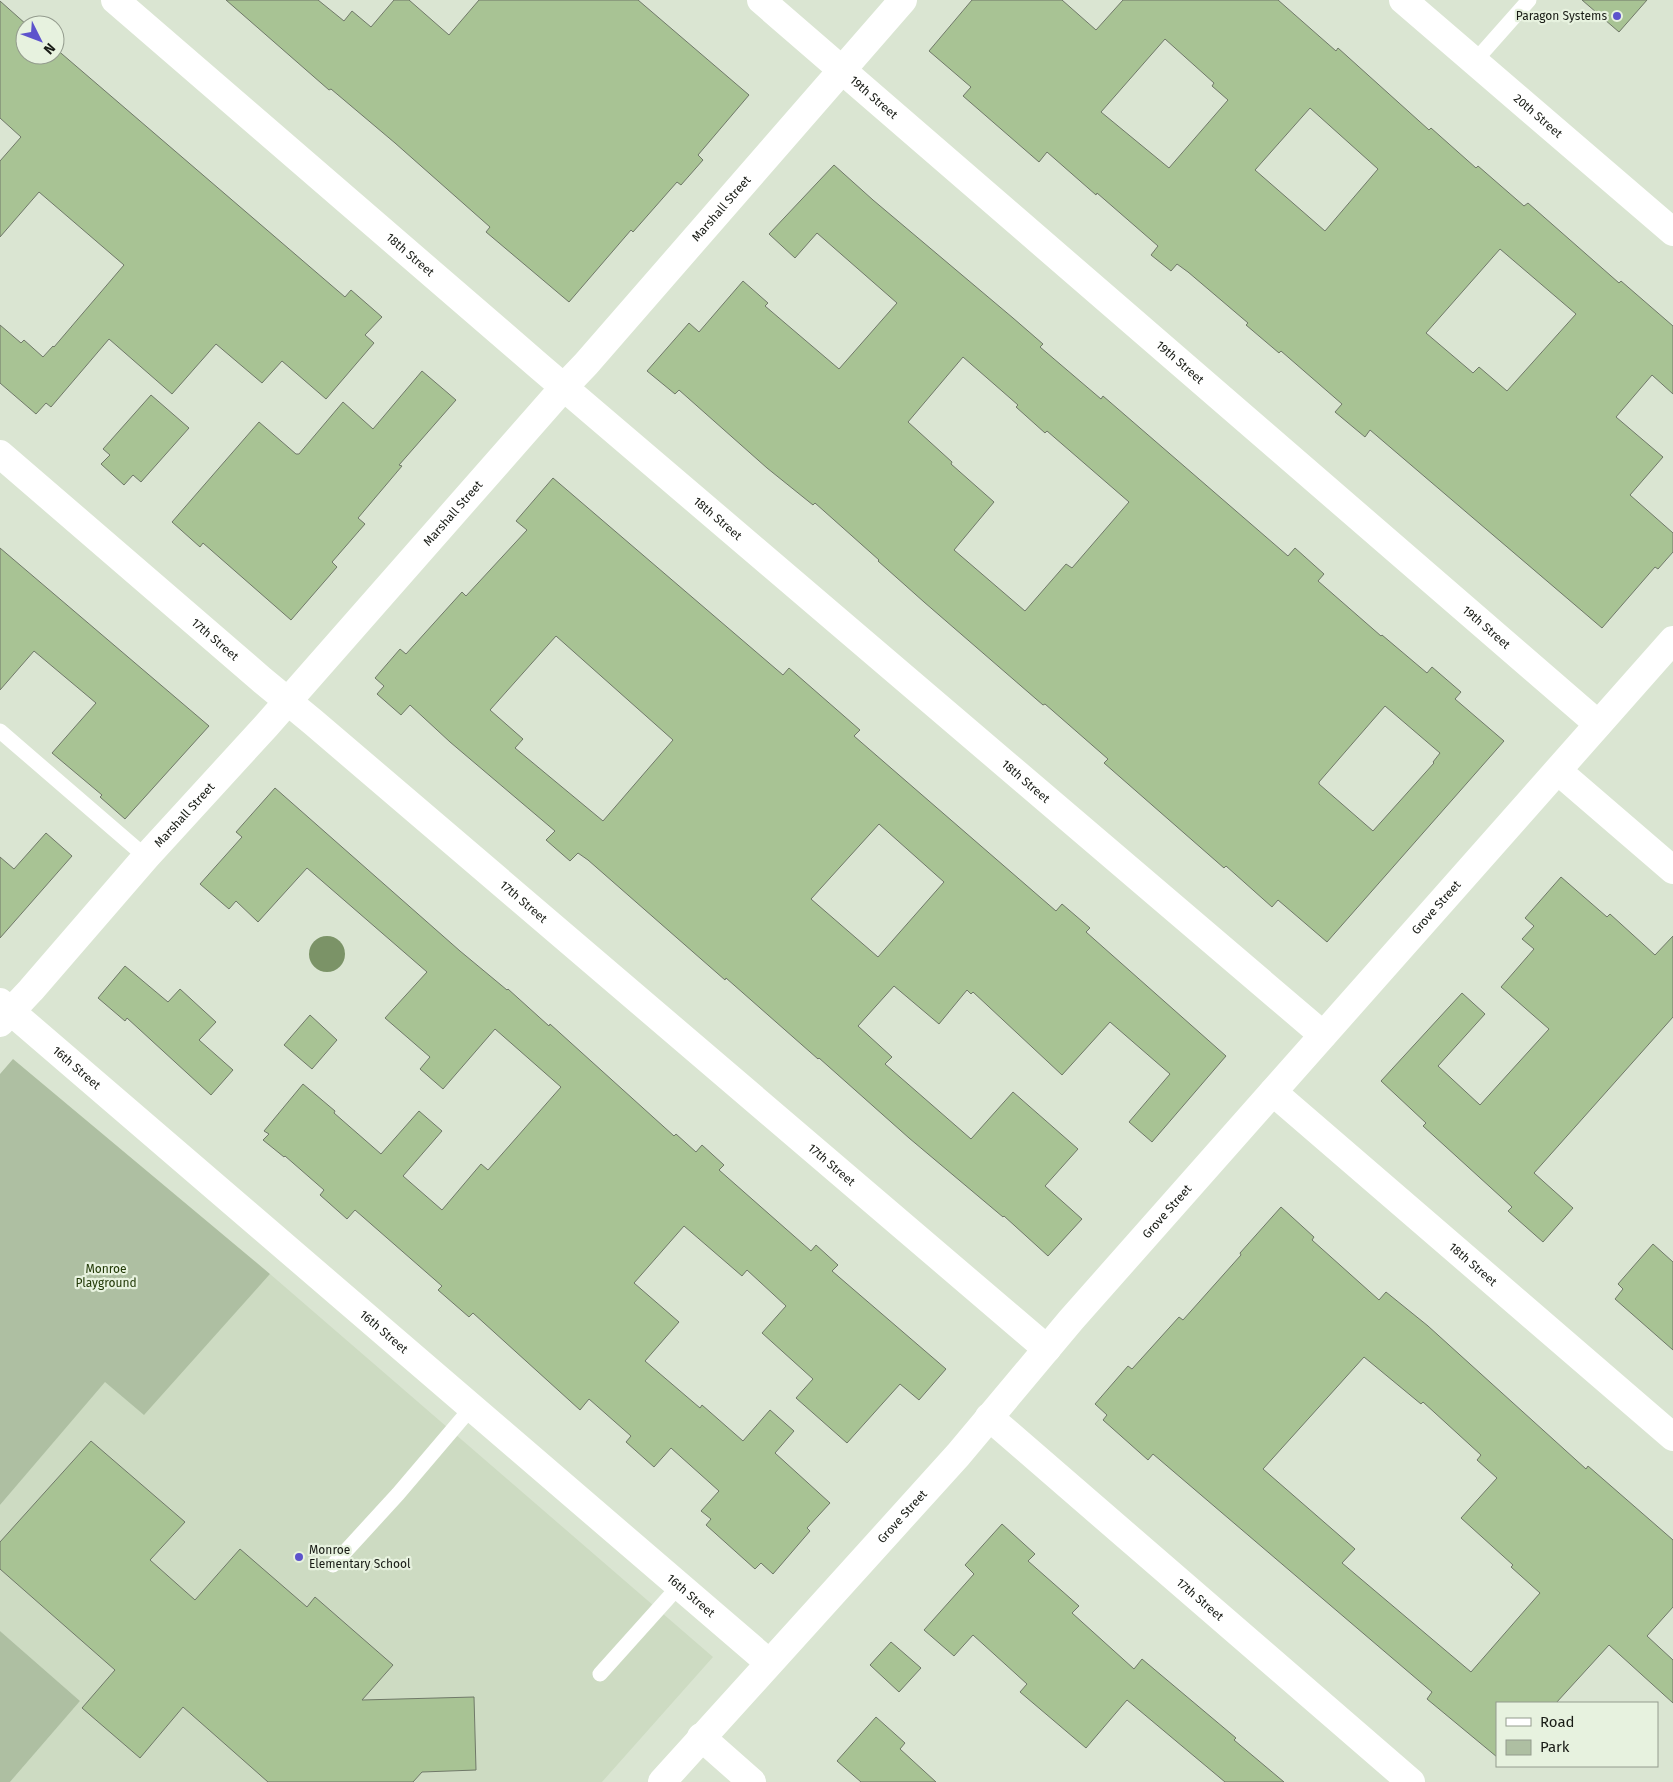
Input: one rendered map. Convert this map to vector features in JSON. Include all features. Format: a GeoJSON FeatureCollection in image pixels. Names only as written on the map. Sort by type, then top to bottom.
{"type":"FeatureCollection","features":[{"type":"Feature","properties":{"kind":"street","name":"18th Street"},"geometry":{"type":"LineString","coordinates":[[115,0],[564,387],[1323,1035]]}},
{"type":"Feature","properties":{"kind":"street","name":"19th Street"},"geometry":{"type":"LineString","coordinates":[[761,0],[1598,724]]}},
{"type":"Feature","properties":{"kind":"street","name":"Marshall Street"},"geometry":{"type":"LineString","coordinates":[[4,1012],[31,990],[146,857],[586,364],[903,0]]}},
{"type":"Feature","properties":{"kind":"street","name":"20th Street"},"geometry":{"type":"LineString","coordinates":[[1403,0],[1673,232]]}},
{"type":"Feature","properties":{"kind":"street","name":"17th Street"},"geometry":{"type":"LineString","coordinates":[[0,454],[262,680],[1047,1349]]}},
{"type":"Feature","properties":{"kind":"street","name":"Grove Street"},"geometry":{"type":"LineString","coordinates":[[662,1782],[768,1662],[958,1454],[1047,1349],[1673,640]]}},
{"type":"Feature","properties":{"kind":"street"},"geometry":{"type":"LineString","coordinates":[[1558,771],[1673,870]]}},
{"type":"Feature","properties":{"kind":"street","name":"16th Street"},"geometry":{"type":"LineString","coordinates":[[4,1012],[472,1407],[768,1662]]}},
{"type":"Feature","properties":{"kind":"street","name":"18th Street"},"geometry":{"type":"LineString","coordinates":[[1273,1092],[1673,1437]]}},
{"type":"Feature","properties":{"kind":"street","name":"17th Street"},"geometry":{"type":"LineString","coordinates":[[989,1417],[1411,1782]]}},
{"type":"Feature","properties":{"kind":"street"},"geometry":{"type":"LineString","coordinates":[[702,1737],[752,1782]]}},
{"type":"Feature","properties":{"kind":"lane"},"geometry":{"type":"LineString","coordinates":[[1475,62],[1529,0]]}},
{"type":"Feature","properties":{"kind":"lane"},"geometry":{"type":"LineString","coordinates":[[0,731],[146,857]]}},
{"type":"Feature","properties":{"kind":"lane"},"geometry":{"type":"LineString","coordinates":[[333,1565],[398,1494],[472,1407]]}},
{"type":"Feature","properties":{"kind":"lane"},"geometry":{"type":"LineString","coordinates":[[600,1674],[679,1586]]}},
{"type":"Feature","properties":{"kind":"shaded area"},"geometry":{"type":"Polygon","coordinates":[[[327,936],[334,937],[340,941],[344,947],[344,961],[340,967],[334,971],[327,972],[320,971],[314,967],[310,961],[309,954],[310,947],[314,941],[320,937],[327,936]]]}},
{"type":"Feature","properties":{"kind":"shaded area","name":"Monroe Elementary School"},"geometry":{"type":"Polygon","coordinates":[[[270,1274],[713,1657],[602,1782],[10,1782],[80,1701],[0,1631],[0,1505],[105,1381],[144,1414],[270,1274]]]}},
{"type":"Feature","properties":{"kind":"green space","name":"Monroe Playground"},"geometry":{"type":"Polygon","coordinates":[[[13,1059],[270,1274],[144,1415],[105,1382],[0,1505],[0,1074],[13,1059]]]}},
{"type":"Feature","properties":{"kind":"green space"},"geometry":{"type":"Polygon","coordinates":[[[0,1631],[80,1701],[10,1782],[0,1782],[0,1631]]]}},
{"type":"Feature","properties":{"kind":"building"},"geometry":{"type":"Polygon","coordinates":[[[226,0],[318,0],[344,21],[352,11],[371,27],[394,0],[409,0],[449,35],[479,0],[638,0],[749,95],[698,155],[703,160],[681,185],[677,182],[633,232],[631,230],[569,302],[486,232],[490,227],[395,143],[331,89],[329,90],[226,0]]]}},
{"type":"Feature","properties":{"kind":"building"},"geometry":{"type":"Polygon","coordinates":[[[972,0],[1062,0],[1096,30],[1123,0],[1278,0],[1336,51],[1338,48],[1429,130],[1431,128],[1476,168],[1478,166],[1524,206],[1528,203],[1619,283],[1621,281],[1673,326],[1673,394],[1652,375],[1616,417],[1663,457],[1630,495],[1673,533],[1673,552],[1658,569],[1655,567],[1602,628],[1370,430],[1365,437],[1335,412],[1342,404],[1281,351],[1279,353],[1246,325],[1248,323],[1188,272],[1177,264],[1171,271],[1151,255],[1158,246],[1097,193],[1096,195],[1047,152],[1039,162],[963,96],[971,87],[929,51],[972,0]],[[1165,39],[1101,112],[1169,168],[1228,100],[1212,86],[1214,83],[1165,39]],[[1310,108],[1255,170],[1325,231],[1378,169],[1310,108]],[[1500,249],[1426,333],[1473,373],[1479,367],[1507,391],[1576,314],[1500,249]]]}},
{"type":"Feature","properties":{"kind":"building","name":"Paragon Systems"},"geometry":{"type":"Polygon","coordinates":[[[1582,0],[1647,0],[1619,32],[1582,0]]]}},
{"type":"Feature","properties":{"kind":"building"},"geometry":{"type":"Polygon","coordinates":[[[0,1],[16,15],[15,65],[65,65],[65,57],[345,297],[351,290],[382,317],[365,335],[374,343],[326,399],[282,361],[262,383],[216,344],[172,394],[109,339],[51,407],[46,403],[36,414],[0,383],[0,325],[21,343],[24,340],[43,357],[54,347],[124,265],[39,192],[0,237],[0,161],[21,137],[0,118],[0,1]]]}},
{"type":"Feature","properties":{"kind":"building"},"geometry":{"type":"Polygon","coordinates":[[[834,165],[1043,344],[1040,347],[1101,399],[1103,396],[1288,556],[1295,548],[1324,574],[1318,581],[1427,673],[1432,667],[1461,692],[1455,699],[1504,741],[1327,942],[1278,900],[1272,907],[1226,866],[1224,868],[1104,763],[1108,759],[924,602],[815,503],[813,505],[767,468],[679,390],[675,394],[647,371],[689,323],[699,332],[743,281],[768,303],[765,306],[839,369],[897,303],[817,233],[795,258],[769,234],[834,165]],[[963,357],[908,422],[994,502],[954,550],[1025,611],[1066,564],[1072,568],[1129,502],[1047,431],[1045,433],[1016,407],[1018,405],[963,357]],[[1385,706],[1319,782],[1373,831],[1434,763],[1440,753],[1385,706]]]}},
{"type":"Feature","properties":{"kind":"building"},"geometry":{"type":"Polygon","coordinates":[[[422,371],[456,400],[399,465],[402,466],[358,518],[365,524],[332,562],[337,567],[291,620],[203,543],[200,547],[172,522],[259,422],[296,454],[299,454],[343,402],[373,429],[422,371]]]}},
{"type":"Feature","properties":{"kind":"building"},"geometry":{"type":"Polygon","coordinates":[[[151,395],[189,428],[141,482],[133,475],[124,485],[101,464],[110,455],[103,449],[151,395]]]}},
{"type":"Feature","properties":{"kind":"building"},"geometry":{"type":"Polygon","coordinates":[[[553,478],[783,675],[789,668],[860,730],[854,736],[1056,911],[1062,904],[1090,928],[1086,932],[1226,1056],[1152,1142],[1129,1122],[1170,1074],[1110,1022],[1062,1075],[973,992],[971,994],[967,990],[939,1024],[894,986],[858,1026],[892,1057],[885,1064],[971,1139],[1013,1092],[1078,1149],[1045,1186],[1082,1219],[1048,1256],[1004,1216],[909,1138],[819,1058],[726,978],[725,980],[588,860],[578,853],[570,861],[546,840],[555,831],[450,742],[410,705],[401,715],[377,694],[384,686],[375,678],[400,649],[406,654],[462,592],[466,596],[527,530],[516,521],[553,478]],[[556,636],[490,710],[523,739],[515,748],[603,821],[673,740],[556,636]],[[879,824],[811,899],[878,957],[944,882],[879,824]]]}},
{"type":"Feature","properties":{"kind":"building"},"geometry":{"type":"Polygon","coordinates":[[[0,548],[209,726],[125,819],[100,797],[102,795],[52,753],[96,703],[34,651],[0,690],[0,548]]]}},
{"type":"Feature","properties":{"kind":"building"},"geometry":{"type":"Polygon","coordinates":[[[275,788],[460,951],[508,989],[549,1026],[550,1024],[674,1136],[676,1134],[696,1152],[702,1145],[724,1165],[719,1170],[811,1251],[816,1245],[838,1265],[832,1271],[946,1369],[919,1400],[900,1384],[847,1443],[796,1398],[813,1379],[762,1333],[786,1306],[747,1270],[742,1276],[684,1226],[634,1283],[679,1322],[645,1361],[700,1408],[702,1405],[743,1441],[770,1410],[794,1431],[775,1453],[830,1503],[807,1528],[810,1531],[773,1574],[761,1563],[755,1569],[706,1525],[711,1519],[701,1511],[719,1491],[671,1448],[654,1467],[626,1442],[631,1436],[589,1399],[580,1410],[473,1313],[469,1317],[438,1290],[442,1286],[355,1210],[347,1219],[320,1195],[324,1190],[285,1156],[263,1140],[269,1134],[264,1131],[303,1084],[381,1154],[419,1111],[442,1131],[403,1176],[442,1210],[481,1164],[488,1170],[561,1087],[495,1029],[443,1089],[420,1069],[430,1057],[385,1018],[427,972],[307,868],[258,922],[236,901],[229,909],[200,884],[242,837],[236,832],[275,788]]]}},
{"type":"Feature","properties":{"kind":"building"},"geometry":{"type":"Polygon","coordinates":[[[46,833],[72,856],[0,938],[0,857],[14,869],[46,833]]]}},
{"type":"Feature","properties":{"kind":"building"},"geometry":{"type":"Polygon","coordinates":[[[1561,877],[1607,917],[1610,914],[1655,955],[1673,936],[1673,1017],[1534,1173],[1573,1208],[1543,1242],[1508,1211],[1512,1207],[1423,1126],[1426,1123],[1381,1081],[1462,993],[1485,1014],[1438,1066],[1480,1105],[1549,1029],[1501,987],[1534,949],[1522,939],[1534,926],[1525,918],[1561,877]]]}},
{"type":"Feature","properties":{"kind":"building"},"geometry":{"type":"Polygon","coordinates":[[[125,966],[168,1002],[180,989],[216,1022],[199,1040],[233,1070],[211,1095],[127,1018],[125,1021],[98,998],[125,966]]]}},
{"type":"Feature","properties":{"kind":"building"},"geometry":{"type":"Polygon","coordinates":[[[310,1015],[337,1040],[312,1069],[284,1045],[310,1015]]]}},
{"type":"Feature","properties":{"kind":"building"},"geometry":{"type":"Polygon","coordinates":[[[1281,1207],[1314,1237],[1312,1240],[1379,1300],[1386,1292],[1428,1326],[1586,1469],[1588,1466],[1673,1540],[1673,1607],[1647,1636],[1673,1660],[1673,1703],[1609,1645],[1557,1702],[1496,1702],[1496,1756],[1427,1699],[1432,1692],[1153,1454],[1148,1460],[1103,1420],[1107,1415],[1095,1404],[1128,1366],[1132,1369],[1179,1317],[1183,1320],[1241,1255],[1240,1253],[1281,1207]],[[1364,1357],[1263,1469],[1355,1549],[1342,1563],[1471,1672],[1540,1593],[1511,1567],[1513,1565],[1461,1518],[1497,1478],[1477,1460],[1481,1455],[1423,1402],[1421,1404],[1364,1357]]]}},
{"type":"Feature","properties":{"kind":"building"},"geometry":{"type":"Polygon","coordinates":[[[1653,1244],[1673,1262],[1673,1350],[1615,1299],[1623,1289],[1618,1284],[1653,1244]]]}},
{"type":"Feature","properties":{"kind":"building"},"geometry":{"type":"Polygon","coordinates":[[[91,1441],[185,1522],[150,1560],[195,1600],[240,1549],[307,1607],[315,1597],[393,1665],[362,1700],[474,1697],[476,1770],[422,1772],[413,1782],[268,1782],[183,1707],[140,1758],[82,1708],[115,1670],[0,1569],[0,1542],[91,1441]]]}},
{"type":"Feature","properties":{"kind":"building"},"geometry":{"type":"Polygon","coordinates":[[[1002,1524],[1035,1554],[1028,1561],[1079,1606],[1072,1613],[1134,1669],[1142,1659],[1236,1738],[1234,1740],[1284,1782],[1225,1782],[1127,1700],[1086,1748],[1020,1692],[1027,1684],[973,1635],[954,1656],[924,1630],[974,1574],[965,1565],[1002,1524]]]}},
{"type":"Feature","properties":{"kind":"building"},"geometry":{"type":"Polygon","coordinates":[[[891,1642],[921,1668],[899,1692],[870,1665],[891,1642]]]}},
{"type":"Feature","properties":{"kind":"building"},"geometry":{"type":"Polygon","coordinates":[[[876,1717],[905,1743],[900,1749],[936,1782],[861,1782],[837,1761],[876,1717]]]}},
{"type":"Feature","properties":{"kind":"place","name":"Paragon Systems"},"geometry":{"type":"Point","coordinates":[1617,16]}},
{"type":"Feature","properties":{"kind":"place","name":"Monroe Elementary School"},"geometry":{"type":"Point","coordinates":[299,1557]}}]}
